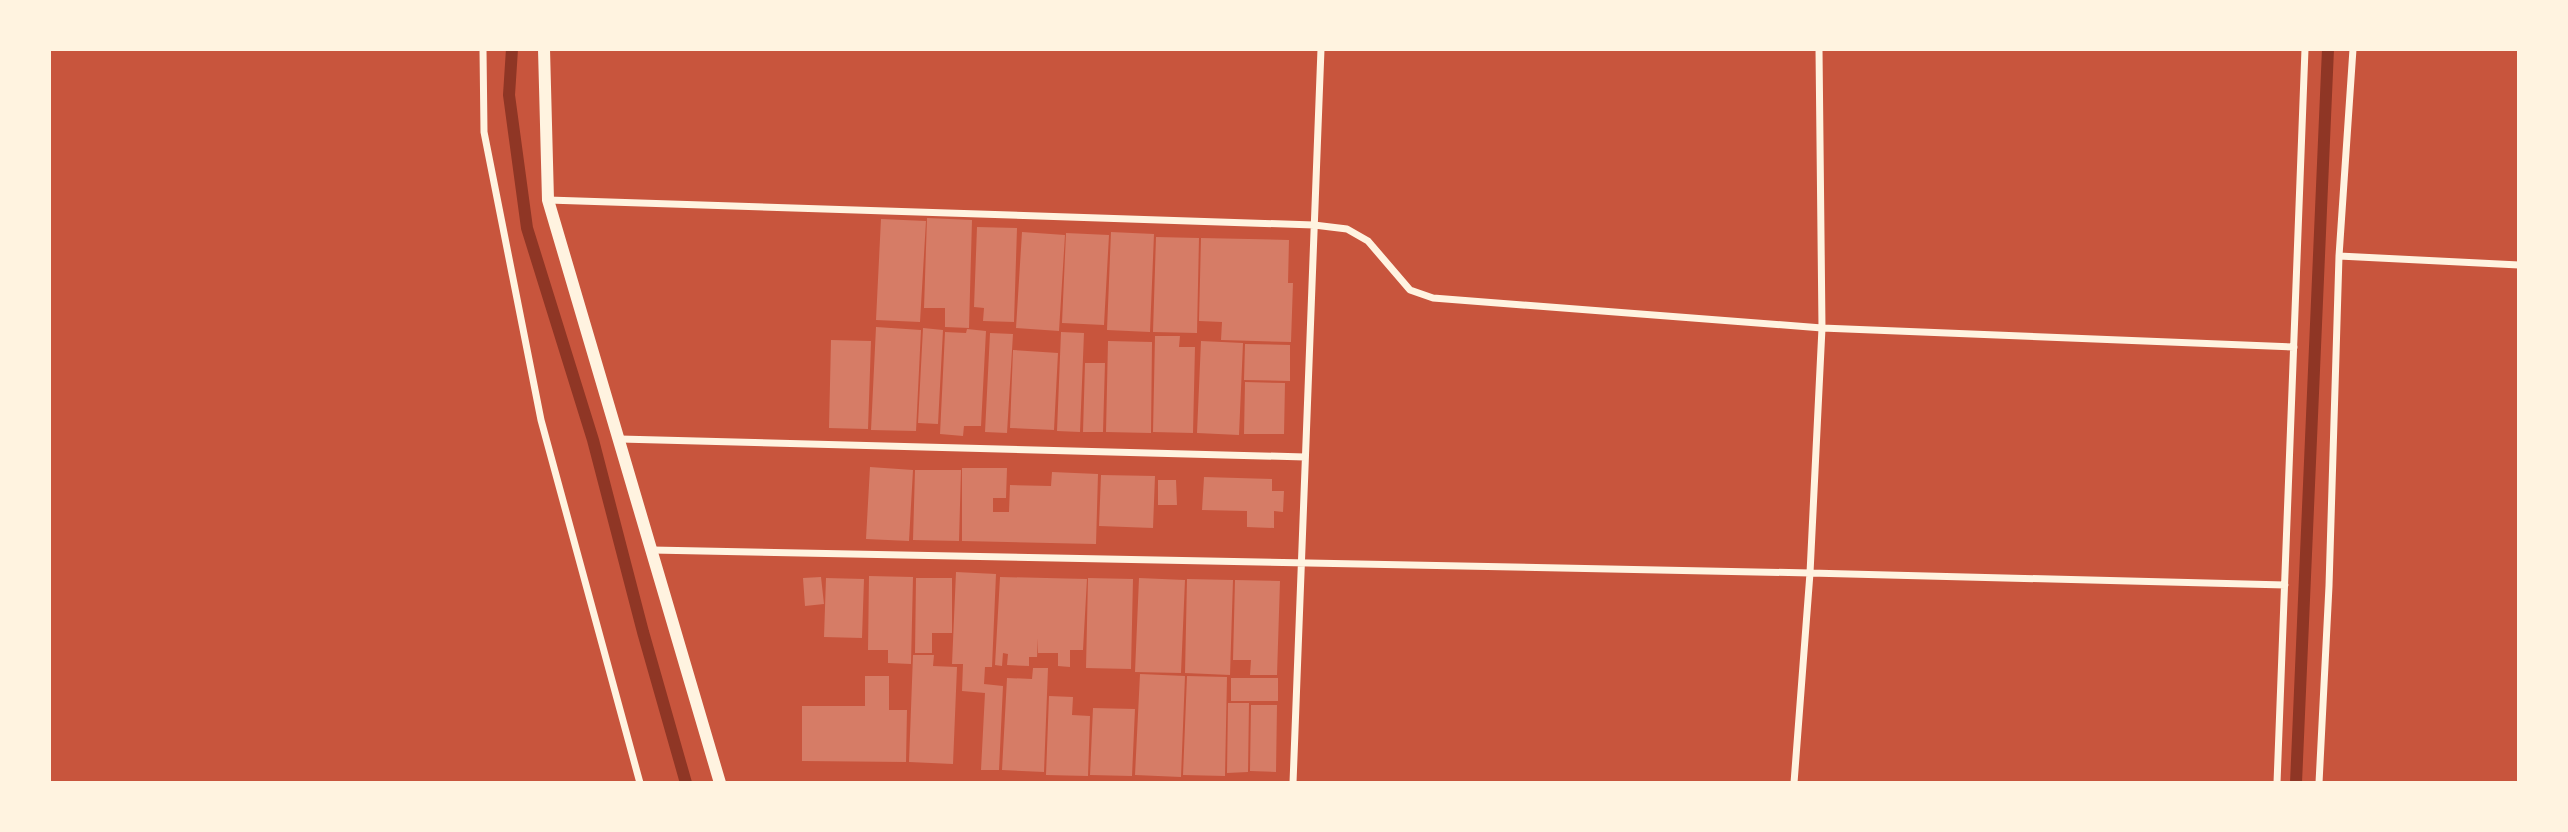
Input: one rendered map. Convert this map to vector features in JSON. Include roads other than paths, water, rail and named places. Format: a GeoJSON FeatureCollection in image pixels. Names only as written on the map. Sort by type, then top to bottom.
{"type":"FeatureCollection","features":[{"type":"Feature","properties":{"kind":"street"},"geometry":{"type":"LineString","coordinates":[[483,49],[484,132],[541,419],[640,783]]}},
{"type":"Feature","properties":{"kind":"street"},"geometry":{"type":"LineString","coordinates":[[544,49],[548,200],[720,783]]}},
{"type":"Feature","properties":{"kind":"street"},"geometry":{"type":"LineString","coordinates":[[1293,783],[1321,49]]}},
{"type":"Feature","properties":{"kind":"street"},"geometry":{"type":"LineString","coordinates":[[1794,783],[1810,573],[1822,328],[1819,49]]}},
{"type":"Feature","properties":{"kind":"street"},"geometry":{"type":"LineString","coordinates":[[2277,783],[2305,49]]}},
{"type":"Feature","properties":{"kind":"street"},"geometry":{"type":"LineString","coordinates":[[2319,783],[2338,349],[2339,256],[2353,49]]}},
{"type":"Feature","properties":{"kind":"street"},"geometry":{"type":"LineString","coordinates":[[548,200],[1314,225],[1347,229],[1368,241],[1410,290],[1433,298],[1822,328],[2294,347]]}},
{"type":"Feature","properties":{"kind":"street"},"geometry":{"type":"LineString","coordinates":[[2339,256],[2519,265]]}},
{"type":"Feature","properties":{"kind":"street"},"geometry":{"type":"LineString","coordinates":[[620,439],[1305,457]]}},
{"type":"Feature","properties":{"kind":"street"},"geometry":{"type":"LineString","coordinates":[[652,550],[2285,585]]}},
{"type":"Feature","properties":{"kind":"waterway"},"geometry":{"type":"LineString","coordinates":[[512,49],[509,95],[527,228],[593,440],[686,783]]}},
{"type":"Feature","properties":{"kind":"waterway"},"geometry":{"type":"LineString","coordinates":[[2296,783],[2328,49]]}}]}
